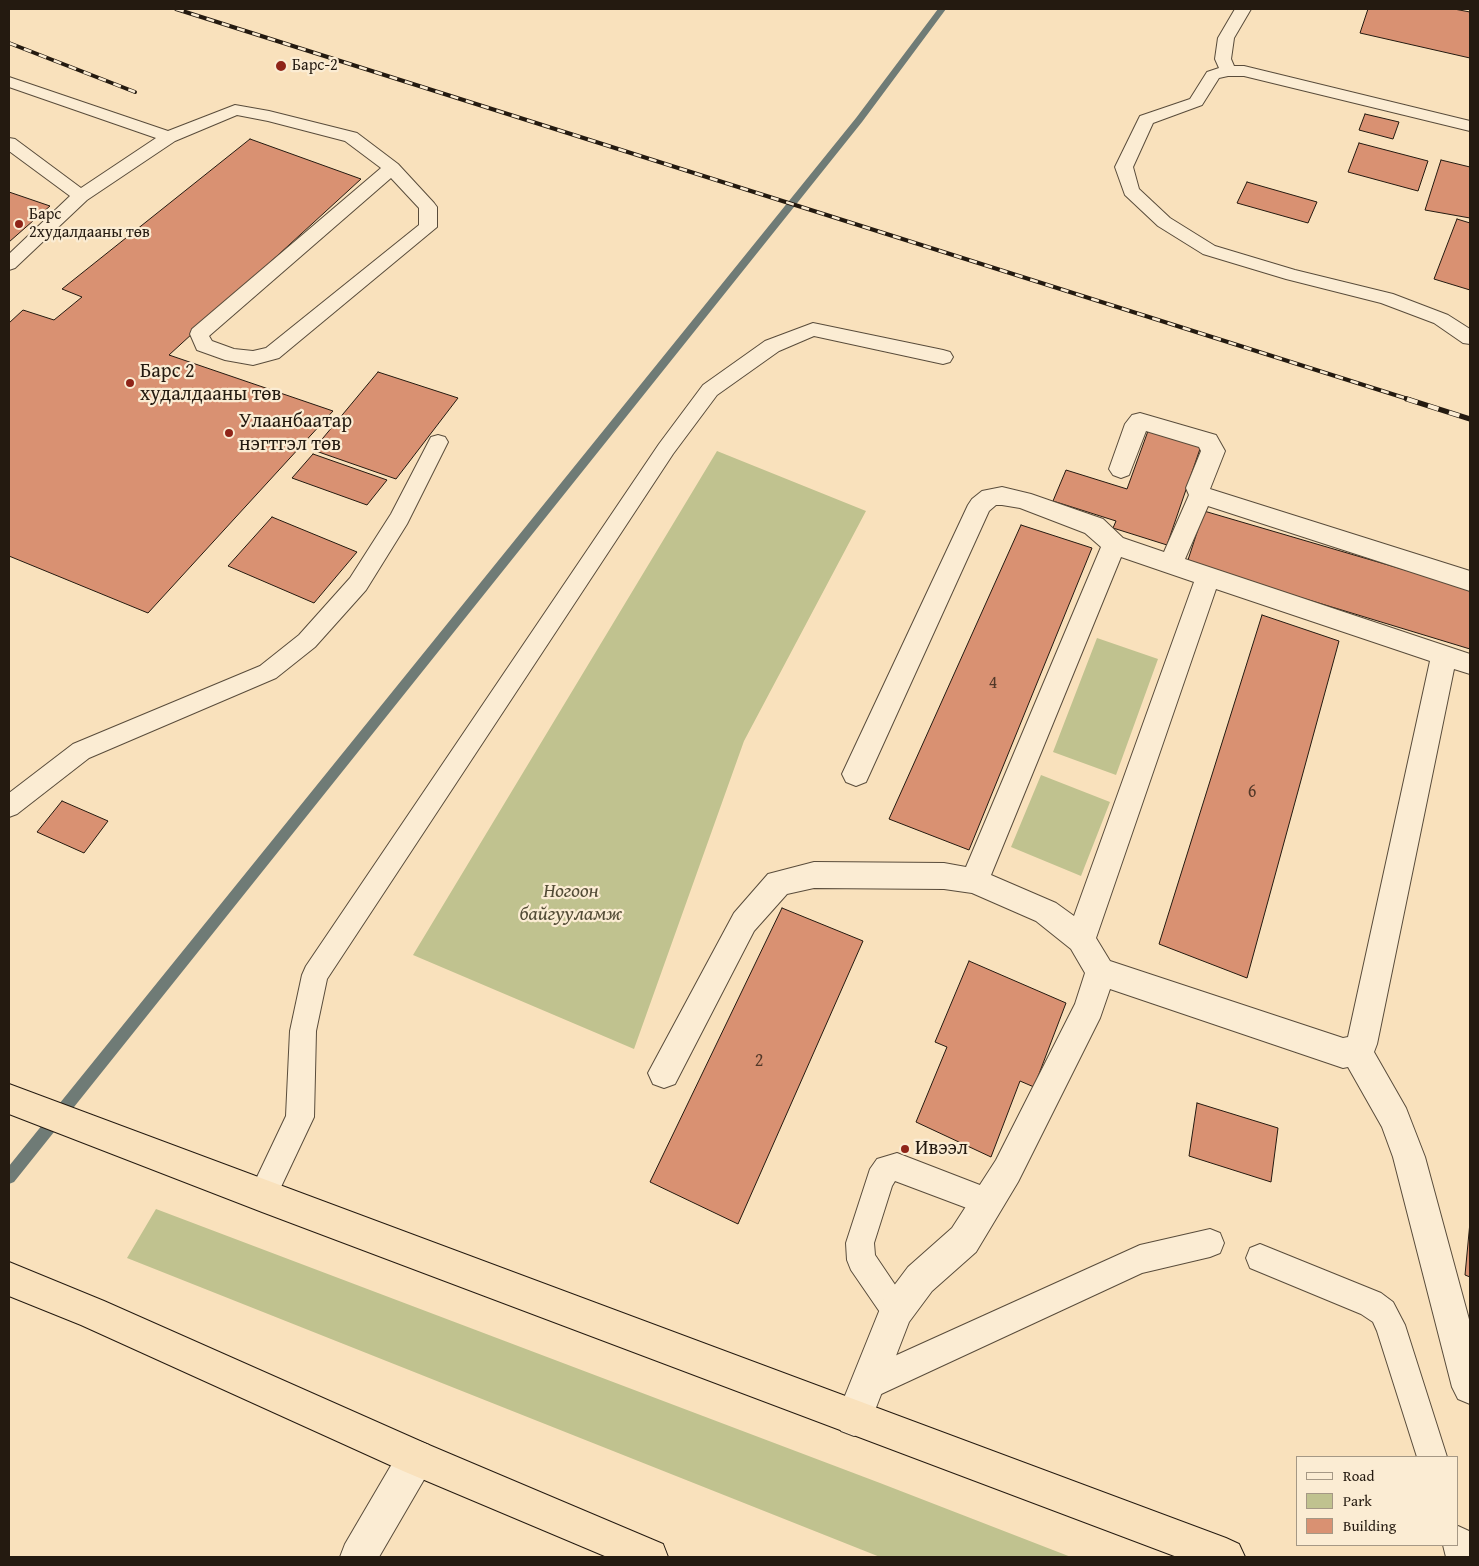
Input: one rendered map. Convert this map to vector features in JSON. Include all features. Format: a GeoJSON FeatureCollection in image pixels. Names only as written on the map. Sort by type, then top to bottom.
{"type":"FeatureCollection","features":[{"type":"Feature","properties":{"kind":"highway"},"geometry":{"type":"LineString","coordinates":[[9,1099],[262,1196],[1226,1557]]}},
{"type":"Feature","properties":{"kind":"highway"},"geometry":{"type":"LineString","coordinates":[[9,1279],[416,1458],[650,1557]]}},
{"type":"Feature","properties":{"kind":"street"},"geometry":{"type":"LineString","coordinates":[[1121,469],[1137,424],[1140,421],[1208,441],[1213,451],[1198,488],[1201,494],[1470,581]]}},
{"type":"Feature","properties":{"kind":"street"},"geometry":{"type":"LineString","coordinates":[[1171,564],[1201,494]]}},
{"type":"Feature","properties":{"kind":"street"},"geometry":{"type":"LineString","coordinates":[[664,1073],[744,922],[778,883],[814,875],[944,876],[974,880],[1046,912],[1081,939],[1100,972],[1343,1053],[1356,1051],[1362,1044],[1457,660],[1114,545],[1094,526],[1023,500],[1002,496],[990,497],[980,505],[856,774]]}},
{"type":"Feature","properties":{"kind":"street"},"geometry":{"type":"LineString","coordinates":[[974,880],[1114,545]]}},
{"type":"Feature","properties":{"kind":"street"},"geometry":{"type":"LineString","coordinates":[[1081,939],[1208,577]]}},
{"type":"Feature","properties":{"kind":"street"},"geometry":{"type":"LineString","coordinates":[[854,1418],[896,1311],[920,1279],[964,1240],[988,1202],[1006,1171],[1089,1008],[1100,972]]}},
{"type":"Feature","properties":{"kind":"street"},"geometry":{"type":"LineString","coordinates":[[1356,1051],[1395,1120],[1409,1157],[1470,1387]]}},
{"type":"Feature","properties":{"kind":"street"},"geometry":{"type":"LineString","coordinates":[[358,1557],[416,1458]]}},
{"type":"Feature","properties":{"kind":"lane"},"geometry":{"type":"LineString","coordinates":[[1228,71],[1223,59],[1226,38],[1243,9]]}},
{"type":"Feature","properties":{"kind":"lane"},"geometry":{"type":"LineString","coordinates":[[1470,126],[1244,71],[1228,71],[1214,75],[1196,102],[1146,120],[1124,168],[1131,191],[1164,222],[1209,250],[1292,275],[1386,298],[1441,319],[1470,338]]}},
{"type":"Feature","properties":{"kind":"lane"},"geometry":{"type":"LineString","coordinates":[[9,82],[169,137]]}},
{"type":"Feature","properties":{"kind":"lane"},"geometry":{"type":"LineString","coordinates":[[9,264],[81,196],[169,137],[235,110],[269,116],[351,137],[392,168],[428,206],[428,227],[272,353],[253,358],[232,355],[204,345],[199,334],[392,168]]}},
{"type":"Feature","properties":{"kind":"lane"},"geometry":{"type":"LineString","coordinates":[[9,143],[81,196]]}},
{"type":"Feature","properties":{"kind":"lane"},"geometry":{"type":"LineString","coordinates":[[262,1196],[300,1117],[303,1031],[315,974],[666,449],[710,390],[772,346],[813,329],[943,357]]}},
{"type":"Feature","properties":{"kind":"lane"},"geometry":{"type":"LineString","coordinates":[[9,807],[81,751],[268,672],[307,641],[358,584],[400,518],[438,442]]}},
{"type":"Feature","properties":{"kind":"lane"},"geometry":{"type":"LineString","coordinates":[[896,1311],[861,1260],[860,1243],[880,1180],[887,1169],[897,1167],[988,1202]]}},
{"type":"Feature","properties":{"kind":"lane"},"geometry":{"type":"LineString","coordinates":[[868,1384],[1140,1259],[1210,1244]]}},
{"type":"Feature","properties":{"kind":"lane"},"geometry":{"type":"LineString","coordinates":[[1260,1258],[1371,1303],[1383,1312],[1390,1325],[1432,1456]]}},
{"type":"Feature","properties":{"kind":"green space","name":"Ногоон байгууламж"},"geometry":{"type":"Polygon","coordinates":[[[717,451],[866,511],[744,741],[634,1049],[413,955],[717,451]]]}},
{"type":"Feature","properties":{"kind":"green space"},"geometry":{"type":"Polygon","coordinates":[[[1097,638],[1158,659],[1116,775],[1053,752],[1097,638]]]}},
{"type":"Feature","properties":{"kind":"green space"},"geometry":{"type":"Polygon","coordinates":[[[1041,775],[1110,802],[1081,876],[1011,847],[1041,775]]]}},
{"type":"Feature","properties":{"kind":"green space"},"geometry":{"type":"Polygon","coordinates":[[[156,1209],[1071,1557],[880,1557],[127,1258],[156,1209]]]}},
{"type":"Feature","properties":{"kind":"building"},"geometry":{"type":"Polygon","coordinates":[[[1368,9],[1454,9],[1470,12],[1470,58],[1360,33],[1368,9]]]}},
{"type":"Feature","properties":{"kind":"building"},"geometry":{"type":"Polygon","coordinates":[[[1365,114],[1399,122],[1393,139],[1359,130],[1365,114]]]}},
{"type":"Feature","properties":{"kind":"building","name":"Барс 2 худалдааны төв"},"geometry":{"type":"Polygon","coordinates":[[[250,139],[361,179],[169,355],[333,411],[148,613],[9,556],[9,323],[23,310],[54,320],[82,297],[62,289],[250,139]]]}},
{"type":"Feature","properties":{"kind":"building"},"geometry":{"type":"Polygon","coordinates":[[[1359,143],[1428,161],[1418,191],[1348,172],[1359,143]]]}},
{"type":"Feature","properties":{"kind":"building"},"geometry":{"type":"Polygon","coordinates":[[[1441,160],[1470,167],[1470,218],[1425,210],[1441,160]]]}},
{"type":"Feature","properties":{"kind":"building"},"geometry":{"type":"Polygon","coordinates":[[[1247,182],[1317,202],[1308,223],[1237,203],[1247,182]]]}},
{"type":"Feature","properties":{"kind":"building","name":"Барс 2худалдааны төв"},"geometry":{"type":"Polygon","coordinates":[[[9,192],[50,206],[9,242],[9,192]]]}},
{"type":"Feature","properties":{"kind":"building"},"geometry":{"type":"Polygon","coordinates":[[[1457,219],[1470,223],[1470,290],[1434,279],[1457,219]]]}},
{"type":"Feature","properties":{"kind":"building"},"geometry":{"type":"Polygon","coordinates":[[[378,372],[458,398],[396,479],[313,450],[378,372]]]}},
{"type":"Feature","properties":{"kind":"building"},"geometry":{"type":"Polygon","coordinates":[[[1148,431],[1201,446],[1167,545],[1113,528],[1116,521],[1053,501],[1066,470],[1127,489],[1148,431]]]}},
{"type":"Feature","properties":{"kind":"building"},"geometry":{"type":"Polygon","coordinates":[[[313,454],[387,480],[367,505],[292,478],[313,454]]]}},
{"type":"Feature","properties":{"kind":"building"},"geometry":{"type":"Polygon","coordinates":[[[1204,511],[1470,589],[1470,649],[1187,563],[1204,511]]]}},
{"type":"Feature","properties":{"kind":"building"},"geometry":{"type":"Polygon","coordinates":[[[272,517],[357,552],[314,603],[228,566],[272,517]]]}},
{"type":"Feature","properties":{"kind":"building"},"geometry":{"type":"Polygon","coordinates":[[[1021,525],[1092,548],[969,850],[889,819],[1021,525]]]}},
{"type":"Feature","properties":{"kind":"building"},"geometry":{"type":"Polygon","coordinates":[[[1262,615],[1339,641],[1247,978],[1159,944],[1262,615]]]}},
{"type":"Feature","properties":{"kind":"building"},"geometry":{"type":"Polygon","coordinates":[[[62,801],[108,821],[84,853],[37,832],[62,801]]]}},
{"type":"Feature","properties":{"kind":"building"},"geometry":{"type":"Polygon","coordinates":[[[782,908],[863,941],[738,1224],[650,1182],[782,908]]]}},
{"type":"Feature","properties":{"kind":"building"},"geometry":{"type":"Polygon","coordinates":[[[969,961],[1066,1003],[1034,1087],[1020,1081],[991,1157],[916,1122],[947,1047],[935,1042],[969,961]]]}},
{"type":"Feature","properties":{"kind":"building"},"geometry":{"type":"Polygon","coordinates":[[[1197,1103],[1278,1128],[1271,1182],[1189,1156],[1197,1103]]]}},
{"type":"Feature","properties":{"kind":"building"},"geometry":{"type":"Polygon","coordinates":[[[1470,1222],[1470,1277],[1465,1275],[1470,1222]]]}},
{"type":"Feature","properties":{"kind":"waterway"},"geometry":{"type":"LineString","coordinates":[[9,1177],[859,120],[942,9]]}},
{"type":"Feature","properties":{"kind":"railway"},"geometry":{"type":"LineString","coordinates":[[176,9],[1411,400]]}},
{"type":"Feature","properties":{"kind":"railway"},"geometry":{"type":"LineString","coordinates":[[9,43],[135,92]]}},
{"type":"Feature","properties":{"kind":"railway"},"geometry":{"type":"LineString","coordinates":[[1407,399],[1470,419]]}},
{"type":"Feature","properties":{"kind":"place","name":"Барс-2"},"geometry":{"type":"Point","coordinates":[281,66]}},
{"type":"Feature","properties":{"kind":"place","name":"Барс 2худалдааны төв"},"geometry":{"type":"Point","coordinates":[19,224]}},
{"type":"Feature","properties":{"kind":"place","name":"Барс 2 худалдааны төв"},"geometry":{"type":"Point","coordinates":[130,383]}},
{"type":"Feature","properties":{"kind":"place","name":"Улаанбаатар нэгтгэл төв"},"geometry":{"type":"Point","coordinates":[229,433]}},
{"type":"Feature","properties":{"kind":"place","name":"Ивээл"},"geometry":{"type":"Point","coordinates":[905,1149]}}]}
